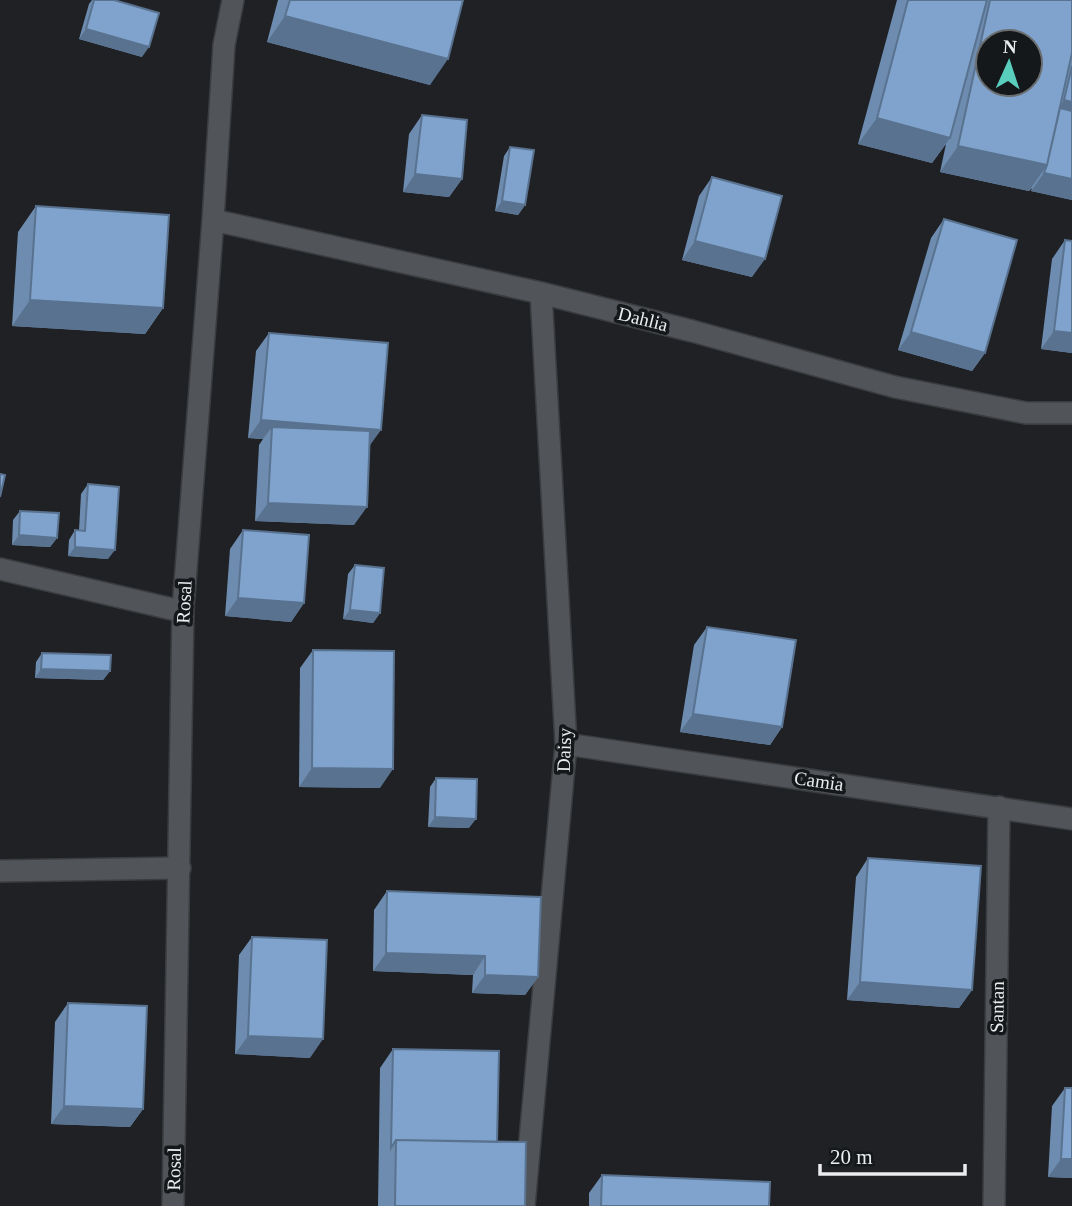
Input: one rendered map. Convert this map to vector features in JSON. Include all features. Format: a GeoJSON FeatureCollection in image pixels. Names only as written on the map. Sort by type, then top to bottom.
{"type":"FeatureCollection","features":[{"type":"Feature","properties":{"kind":"street","name":"Rosal"},"geometry":{"type":"LineString","coordinates":[[173,1206],[183,609],[224,46],[233,0]]}},
{"type":"Feature","properties":{"kind":"street","name":"Dahlia"},"geometry":{"type":"LineString","coordinates":[[213,220],[541,293],[895,387],[1026,413],[1072,413]]}},
{"type":"Feature","properties":{"kind":"street","name":"Daisy"},"geometry":{"type":"LineString","coordinates":[[524,1206],[566,744],[541,293]]}},
{"type":"Feature","properties":{"kind":"street"},"geometry":{"type":"LineString","coordinates":[[0,569],[172,609],[183,609]]}},
{"type":"Feature","properties":{"kind":"street","name":"Camia"},"geometry":{"type":"LineString","coordinates":[[566,744],[1072,819]]}},
{"type":"Feature","properties":{"kind":"street","name":"Santan"},"geometry":{"type":"LineString","coordinates":[[994,1206],[999,807]]}},
{"type":"Feature","properties":{"kind":"street"},"geometry":{"type":"LineString","coordinates":[[0,871],[180,868]]}},
{"type":"Feature","properties":{"kind":"building"},"geometry":{"type":"Polygon","coordinates":[[[94,0],[114,0],[159,13],[149,47],[86,29],[94,0]]]}},
{"type":"Feature","properties":{"kind":"building"},"geometry":{"type":"Polygon","coordinates":[[[290,0],[463,0],[448,59],[285,16],[290,0]]]}},
{"type":"Feature","properties":{"kind":"building"},"geometry":{"type":"Polygon","coordinates":[[[908,0],[987,0],[979,28],[974,28],[974,48],[950,138],[877,118],[908,0]]]}},
{"type":"Feature","properties":{"kind":"building"},"geometry":{"type":"Polygon","coordinates":[[[990,0],[1072,0],[1072,53],[1047,165],[958,146],[974,73],[974,98],[1044,98],[1044,28],[984,28],[990,0]]]}},
{"type":"Feature","properties":{"kind":"building"},"geometry":{"type":"Polygon","coordinates":[[[1072,66],[1072,102],[1064,100],[1072,66]]]}},
{"type":"Feature","properties":{"kind":"building"},"geometry":{"type":"Polygon","coordinates":[[[1060,108],[1072,111],[1072,179],[1044,173],[1060,108]]]}},
{"type":"Feature","properties":{"kind":"building"},"geometry":{"type":"Polygon","coordinates":[[[422,115],[467,120],[462,179],[415,174],[422,115]]]}},
{"type":"Feature","properties":{"kind":"building"},"geometry":{"type":"Polygon","coordinates":[[[510,147],[534,150],[525,205],[502,201],[510,147]]]}},
{"type":"Feature","properties":{"kind":"building"},"geometry":{"type":"Polygon","coordinates":[[[712,177],[782,196],[765,259],[695,241],[712,177]]]}},
{"type":"Feature","properties":{"kind":"building"},"geometry":{"type":"Polygon","coordinates":[[[36,206],[169,215],[163,308],[30,300],[36,206]]]}},
{"type":"Feature","properties":{"kind":"building"},"geometry":{"type":"Polygon","coordinates":[[[944,219],[1017,240],[985,353],[911,332],[944,219]]]}},
{"type":"Feature","properties":{"kind":"building"},"geometry":{"type":"Polygon","coordinates":[[[1065,240],[1072,241],[1072,333],[1054,331],[1065,240]]]}},
{"type":"Feature","properties":{"kind":"building"},"geometry":{"type":"Polygon","coordinates":[[[269,333],[388,343],[381,430],[261,420],[269,333]]]}},
{"type":"Feature","properties":{"kind":"building"},"geometry":{"type":"Polygon","coordinates":[[[272,427],[370,431],[367,507],[268,503],[272,427]]]}},
{"type":"Feature","properties":{"kind":"building"},"geometry":{"type":"Polygon","coordinates":[[[0,474],[5,475],[0,497],[0,474]]]}},
{"type":"Feature","properties":{"kind":"building"},"geometry":{"type":"Polygon","coordinates":[[[88,484],[119,487],[115,550],[75,547],[75,530],[85,531],[88,484]]]}},
{"type":"Feature","properties":{"kind":"building"},"geometry":{"type":"Polygon","coordinates":[[[20,511],[59,513],[57,538],[19,535],[20,511]]]}},
{"type":"Feature","properties":{"kind":"building"},"geometry":{"type":"Polygon","coordinates":[[[243,530],[309,535],[304,603],[238,598],[243,530]]]}},
{"type":"Feature","properties":{"kind":"building"},"geometry":{"type":"Polygon","coordinates":[[[355,565],[384,568],[380,613],[350,610],[355,565]]]}},
{"type":"Feature","properties":{"kind":"building"},"geometry":{"type":"Polygon","coordinates":[[[707,627],[796,640],[782,727],[693,714],[707,627]]]}},
{"type":"Feature","properties":{"kind":"building"},"geometry":{"type":"Polygon","coordinates":[[[313,650],[394,651],[393,769],[312,768],[313,650]]]}},
{"type":"Feature","properties":{"kind":"building"},"geometry":{"type":"Polygon","coordinates":[[[42,653],[111,655],[110,671],[41,669],[42,653]]]}},
{"type":"Feature","properties":{"kind":"building"},"geometry":{"type":"Polygon","coordinates":[[[436,778],[477,779],[476,819],[435,817],[436,778]]]}},
{"type":"Feature","properties":{"kind":"building"},"geometry":{"type":"Polygon","coordinates":[[[868,858],[981,866],[972,990],[860,982],[868,858]]]}},
{"type":"Feature","properties":{"kind":"building"},"geometry":{"type":"Polygon","coordinates":[[[387,891],[541,897],[538,977],[485,975],[485,956],[386,953],[387,891]]]}},
{"type":"Feature","properties":{"kind":"building"},"geometry":{"type":"Polygon","coordinates":[[[252,937],[327,940],[323,1039],[248,1036],[252,937]]]}},
{"type":"Feature","properties":{"kind":"building"},"geometry":{"type":"Polygon","coordinates":[[[68,1003],[147,1006],[143,1109],[64,1106],[68,1003]]]}},
{"type":"Feature","properties":{"kind":"building"},"geometry":{"type":"Polygon","coordinates":[[[393,1049],[499,1051],[497,1142],[396,1140],[391,1148],[393,1049]]]}},
{"type":"Feature","properties":{"kind":"building"},"geometry":{"type":"Polygon","coordinates":[[[1065,1088],[1072,1088],[1072,1159],[1061,1159],[1065,1088]]]}},
{"type":"Feature","properties":{"kind":"building"},"geometry":{"type":"Polygon","coordinates":[[[396,1140],[526,1142],[525,1206],[395,1206],[396,1140]]]}},
{"type":"Feature","properties":{"kind":"building"},"geometry":{"type":"Polygon","coordinates":[[[602,1175],[770,1182],[769,1206],[601,1206],[602,1175]]]}}]}
